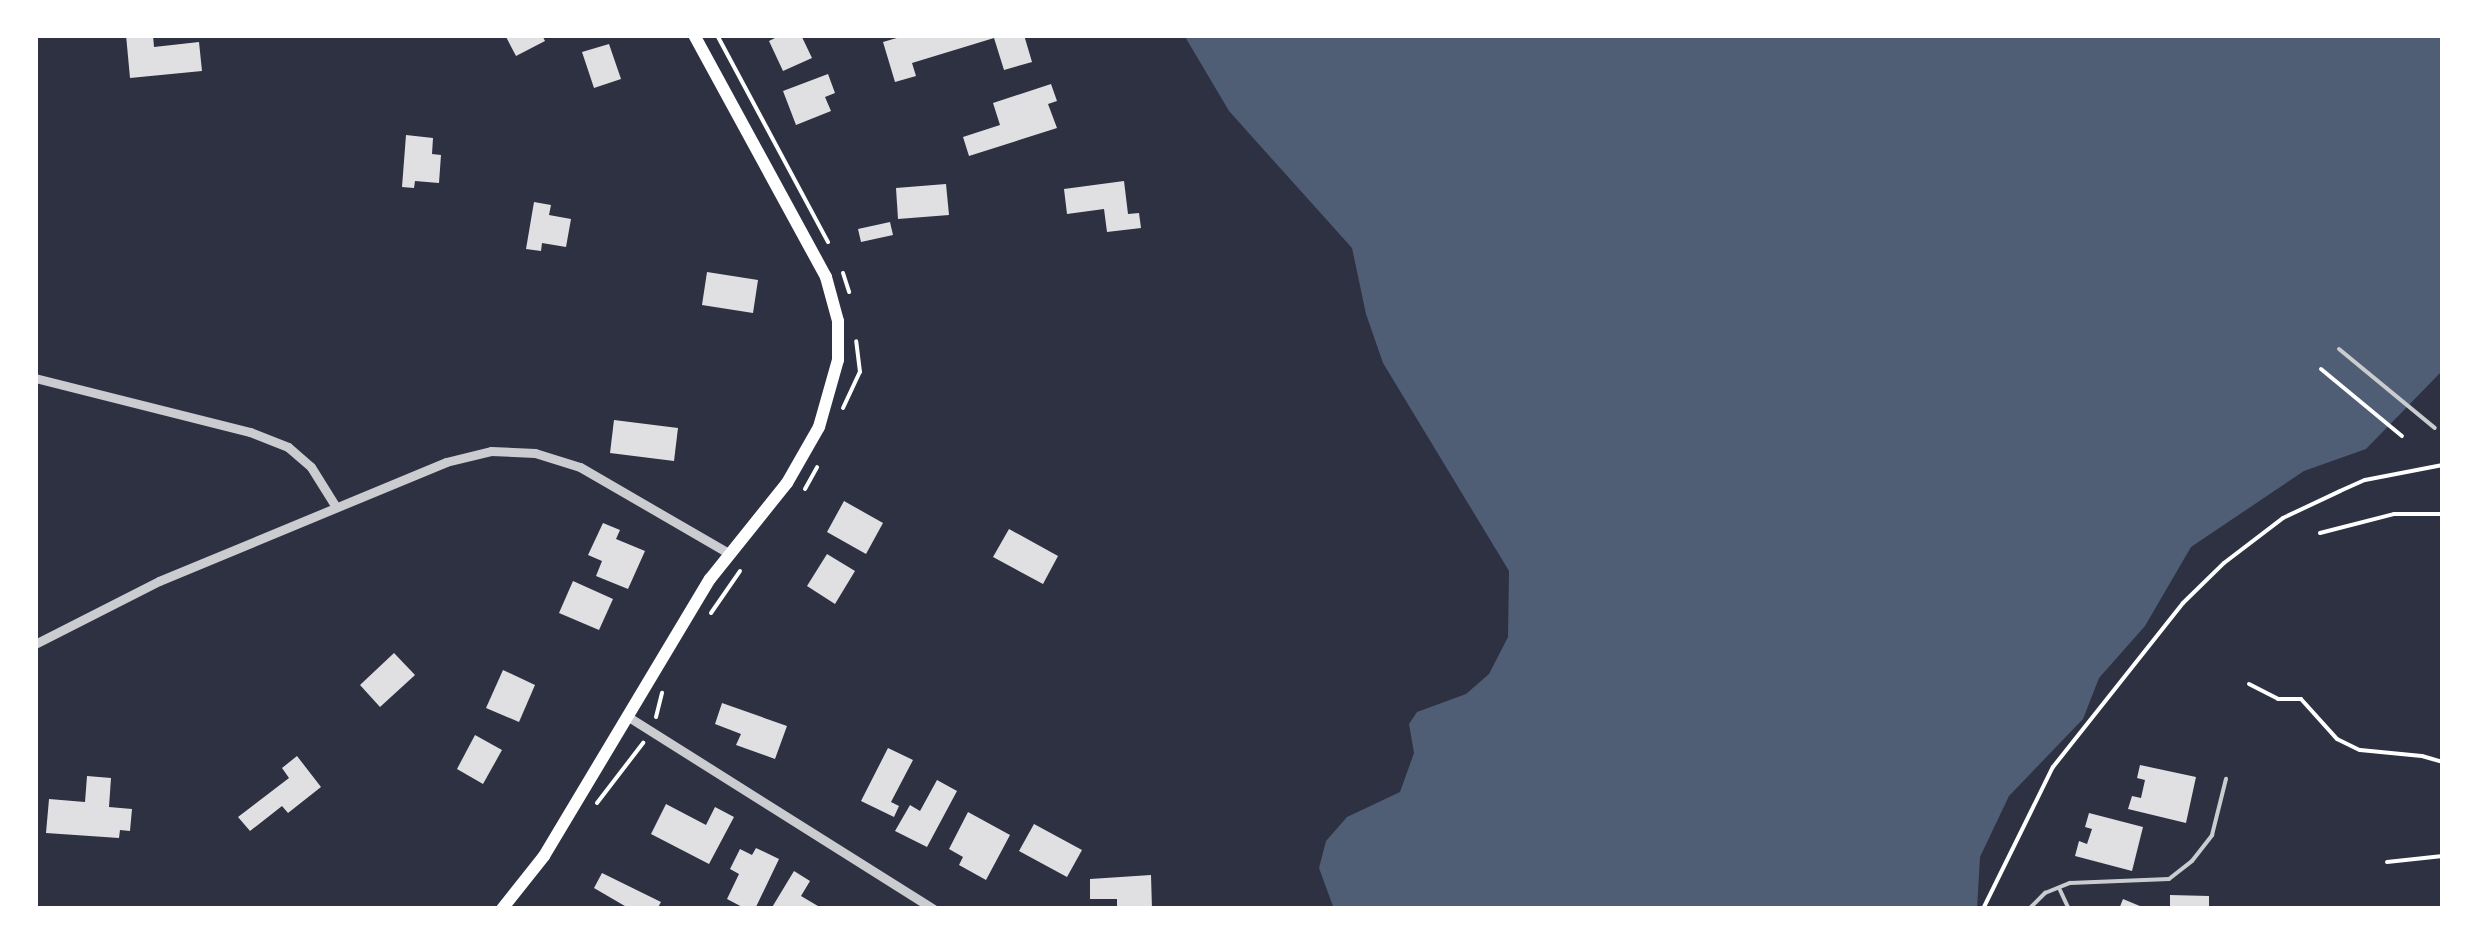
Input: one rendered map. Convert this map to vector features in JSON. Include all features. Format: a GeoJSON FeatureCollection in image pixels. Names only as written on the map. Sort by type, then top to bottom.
{"type":"FeatureCollection","features":[{"type":"Feature","properties":{"kind":"main road"},"geometry":{"type":"LineString","coordinates":[[502,909],[544,856],[710,579],[787,483],[819,427],[838,360],[838,321],[826,277],[694,35]]}},
{"type":"Feature","properties":{"kind":"street"},"geometry":{"type":"LineString","coordinates":[[35,378],[250,432],[288,447],[311,467],[336,508]]}},
{"type":"Feature","properties":{"kind":"street"},"geometry":{"type":"LineString","coordinates":[[35,644],[160,582],[446,462],[491,450],[534,453],[580,467],[730,554]]}},
{"type":"Feature","properties":{"kind":"street"},"geometry":{"type":"LineString","coordinates":[[628,716],[933,909]]}},
{"type":"Feature","properties":{"kind":"lane"},"geometry":{"type":"LineString","coordinates":[[2339,349],[2435,428]]}},
{"type":"Feature","properties":{"kind":"lane"},"geometry":{"type":"LineString","coordinates":[[2029,909],[2046,893],[2084,880],[2169,878],[2192,862],[2212,835],[2226,779]]}},
{"type":"Feature","properties":{"kind":"lane"},"geometry":{"type":"LineString","coordinates":[[2060,890],[2069,909]]}},
{"type":"Feature","properties":{"kind":"path"},"geometry":{"type":"LineString","coordinates":[[717,35],[832,250]]}},
{"type":"Feature","properties":{"kind":"path"},"geometry":{"type":"LineString","coordinates":[[840,266],[850,300]]}},
{"type":"Feature","properties":{"kind":"path"},"geometry":{"type":"LineString","coordinates":[[839,419],[860,372],[855,336]]}},
{"type":"Feature","properties":{"kind":"path"},"geometry":{"type":"LineString","coordinates":[[2321,369],[2402,436]]}},
{"type":"Feature","properties":{"kind":"path"},"geometry":{"type":"LineString","coordinates":[[799,496],[818,466]]}},
{"type":"Feature","properties":{"kind":"path"},"geometry":{"type":"LineString","coordinates":[[1983,909],[2053,767],[2184,602],[2224,563],[2283,518],[2340,491],[2366,480],[2443,466]]}},
{"type":"Feature","properties":{"kind":"path"},"geometry":{"type":"LineString","coordinates":[[2320,532],[2394,514],[2443,514]]}},
{"type":"Feature","properties":{"kind":"path"},"geometry":{"type":"LineString","coordinates":[[705,622],[744,564]]}},
{"type":"Feature","properties":{"kind":"path"},"geometry":{"type":"LineString","coordinates":[[652,730],[665,680]]}},
{"type":"Feature","properties":{"kind":"path"},"geometry":{"type":"LineString","coordinates":[[2249,684],[2278,699],[2301,699],[2337,739],[2360,750],[2443,762]]}},
{"type":"Feature","properties":{"kind":"path"},"geometry":{"type":"LineString","coordinates":[[2387,862],[2443,856]]}},
{"type":"Feature","properties":{"kind":"water"},"geometry":{"type":"Polygon","coordinates":[[[1184,35],[2443,35],[2443,370],[2366,449],[2304,471],[2191,547],[2145,626],[2099,678],[2083,719],[2009,796],[1980,857],[1977,909],[1334,909],[1319,868],[1326,841],[1347,817],[1400,792],[1414,753],[1409,724],[1417,712],[1466,694],[1489,674],[1508,637],[1509,571],[1383,363],[1366,314],[1352,248],[1229,111],[1184,35]]]}},
{"type":"Feature","properties":{"kind":"building"},"geometry":{"type":"Polygon","coordinates":[[[126,35],[153,35],[154,47],[199,42],[202,71],[130,78],[126,35]]]}},
{"type":"Feature","properties":{"kind":"building"},"geometry":{"type":"Polygon","coordinates":[[[505,35],[542,35],[545,41],[516,56],[505,35]]]}},
{"type":"Feature","properties":{"kind":"building"},"geometry":{"type":"Polygon","coordinates":[[[781,35],[801,35],[812,58],[783,71],[769,41],[781,35]]]}},
{"type":"Feature","properties":{"kind":"building"},"geometry":{"type":"Polygon","coordinates":[[[907,35],[1024,35],[1032,62],[1004,70],[994,38],[912,63],[916,76],[895,82],[883,42],[907,35]]]}},
{"type":"Feature","properties":{"kind":"building"},"geometry":{"type":"Polygon","coordinates":[[[609,44],[621,79],[594,88],[582,52],[609,44]]]}},
{"type":"Feature","properties":{"kind":"building"},"geometry":{"type":"Polygon","coordinates":[[[828,74],[835,93],[825,97],[831,111],[796,125],[783,91],[828,74]]]}},
{"type":"Feature","properties":{"kind":"building"},"geometry":{"type":"Polygon","coordinates":[[[1051,84],[1057,101],[1048,104],[1057,128],[969,156],[963,137],[1000,125],[993,103],[1051,84]]]}},
{"type":"Feature","properties":{"kind":"building"},"geometry":{"type":"Polygon","coordinates":[[[406,135],[433,138],[432,154],[441,155],[439,183],[415,181],[414,188],[402,187],[406,135]]]}},
{"type":"Feature","properties":{"kind":"building"},"geometry":{"type":"Polygon","coordinates":[[[1124,181],[1128,214],[1139,213],[1141,228],[1107,232],[1104,209],[1067,214],[1064,189],[1124,181]]]}},
{"type":"Feature","properties":{"kind":"building"},"geometry":{"type":"Polygon","coordinates":[[[946,184],[949,215],[898,219],[896,188],[946,184]]]}},
{"type":"Feature","properties":{"kind":"building"},"geometry":{"type":"Polygon","coordinates":[[[534,202],[551,205],[549,215],[571,219],[566,247],[542,243],[541,251],[526,249],[534,202]]]}},
{"type":"Feature","properties":{"kind":"building"},"geometry":{"type":"Polygon","coordinates":[[[890,222],[893,235],[861,242],[858,229],[890,222]]]}},
{"type":"Feature","properties":{"kind":"building"},"geometry":{"type":"Polygon","coordinates":[[[707,272],[758,280],[753,313],[702,305],[707,272]]]}},
{"type":"Feature","properties":{"kind":"building"},"geometry":{"type":"Polygon","coordinates":[[[614,420],[678,428],[674,461],[610,453],[614,420]]]}},
{"type":"Feature","properties":{"kind":"building"},"geometry":{"type":"Polygon","coordinates":[[[844,501],[883,523],[866,554],[827,532],[844,501]]]}},
{"type":"Feature","properties":{"kind":"building"},"geometry":{"type":"Polygon","coordinates":[[[603,523],[620,530],[616,539],[645,551],[628,589],[596,576],[602,561],[588,555],[603,523]]]}},
{"type":"Feature","properties":{"kind":"building"},"geometry":{"type":"Polygon","coordinates":[[[1009,529],[1058,556],[1043,584],[993,557],[1009,529]]]}},
{"type":"Feature","properties":{"kind":"building"},"geometry":{"type":"Polygon","coordinates":[[[827,554],[855,571],[835,604],[807,586],[827,554]]]}},
{"type":"Feature","properties":{"kind":"building"},"geometry":{"type":"Polygon","coordinates":[[[573,581],[613,599],[599,630],[559,613],[573,581]]]}},
{"type":"Feature","properties":{"kind":"building"},"geometry":{"type":"Polygon","coordinates":[[[394,653],[415,675],[380,707],[360,685],[394,653]]]}},
{"type":"Feature","properties":{"kind":"building"},"geometry":{"type":"Polygon","coordinates":[[[503,670],[535,685],[519,722],[486,708],[503,670]]]}},
{"type":"Feature","properties":{"kind":"building"},"geometry":{"type":"Polygon","coordinates":[[[722,703],[787,726],[775,759],[736,745],[741,734],[715,724],[722,703]]]}},
{"type":"Feature","properties":{"kind":"building"},"geometry":{"type":"Polygon","coordinates":[[[475,735],[502,750],[483,784],[457,769],[475,735]]]}},
{"type":"Feature","properties":{"kind":"building"},"geometry":{"type":"Polygon","coordinates":[[[888,748],[913,760],[891,802],[899,806],[894,817],[861,801],[888,748]]]}},
{"type":"Feature","properties":{"kind":"building"},"geometry":{"type":"Polygon","coordinates":[[[297,756],[321,787],[288,813],[282,806],[250,831],[238,817],[289,778],[282,768],[297,756]]]}},
{"type":"Feature","properties":{"kind":"building"},"geometry":{"type":"Polygon","coordinates":[[[2140,765],[2196,777],[2186,823],[2128,809],[2132,796],[2141,798],[2145,780],[2137,778],[2140,765]]]}},
{"type":"Feature","properties":{"kind":"building"},"geometry":{"type":"Polygon","coordinates":[[[87,776],[111,778],[109,807],[132,809],[130,831],[120,830],[119,838],[46,833],[49,799],[85,802],[87,776]]]}},
{"type":"Feature","properties":{"kind":"building"},"geometry":{"type":"Polygon","coordinates":[[[937,780],[957,791],[927,847],[895,831],[910,805],[920,811],[937,780]]]}},
{"type":"Feature","properties":{"kind":"building"},"geometry":{"type":"Polygon","coordinates":[[[666,804],[706,825],[715,807],[734,817],[709,864],[651,834],[666,804]]]}},
{"type":"Feature","properties":{"kind":"building"},"geometry":{"type":"Polygon","coordinates":[[[968,812],[1010,835],[986,880],[959,865],[963,857],[949,849],[968,812]]]}},
{"type":"Feature","properties":{"kind":"building"},"geometry":{"type":"Polygon","coordinates":[[[2089,813],[2143,827],[2132,871],[2075,856],[2079,841],[2087,844],[2092,829],[2085,827],[2089,813]]]}},
{"type":"Feature","properties":{"kind":"building"},"geometry":{"type":"Polygon","coordinates":[[[1034,824],[1082,850],[1067,877],[1019,851],[1034,824]]]}},
{"type":"Feature","properties":{"kind":"building"},"geometry":{"type":"Polygon","coordinates":[[[756,848],[779,859],[755,909],[746,909],[727,899],[739,874],[730,869],[740,849],[752,855],[756,848]]]}},
{"type":"Feature","properties":{"kind":"building"},"geometry":{"type":"Polygon","coordinates":[[[794,871],[810,881],[801,896],[823,909],[771,909],[794,871]]]}},
{"type":"Feature","properties":{"kind":"building"},"geometry":{"type":"Polygon","coordinates":[[[602,873],[661,902],[657,909],[630,909],[594,888],[602,873]]]}},
{"type":"Feature","properties":{"kind":"building"},"geometry":{"type":"Polygon","coordinates":[[[1151,875],[1152,909],[1117,909],[1117,899],[1090,899],[1090,879],[1151,875]]]}},
{"type":"Feature","properties":{"kind":"building"},"geometry":{"type":"Polygon","coordinates":[[[2170,895],[2209,896],[2209,909],[2170,909],[2170,895]]]}},
{"type":"Feature","properties":{"kind":"building"},"geometry":{"type":"Polygon","coordinates":[[[2123,899],[2147,909],[2119,909],[2123,899]]]}}]}
